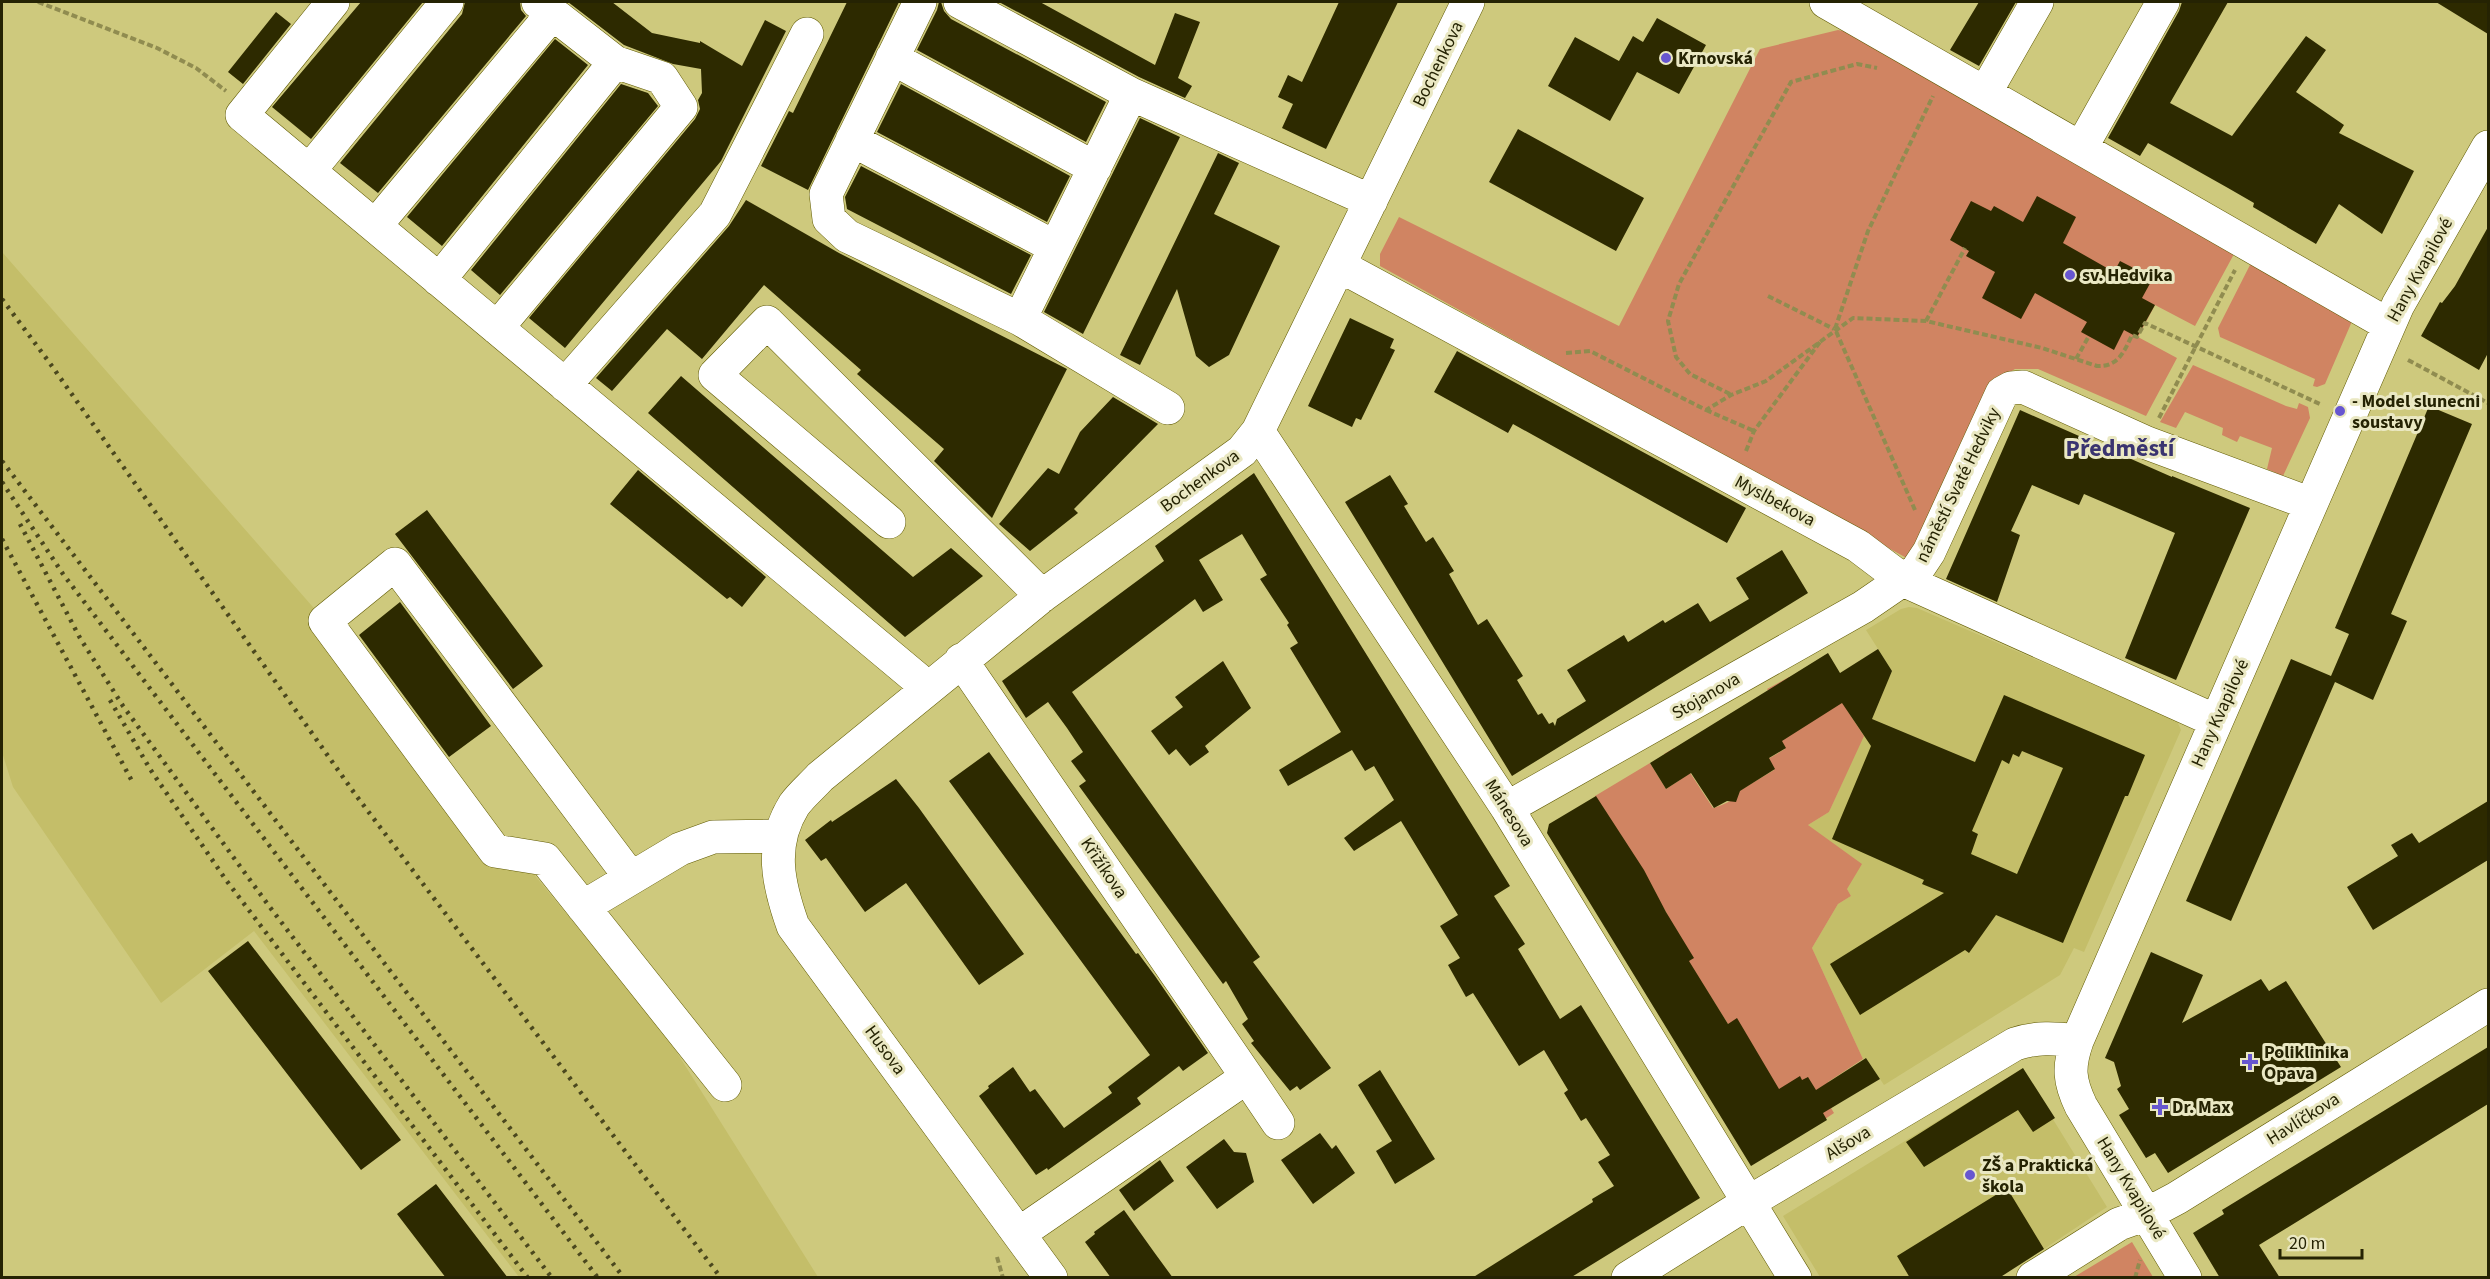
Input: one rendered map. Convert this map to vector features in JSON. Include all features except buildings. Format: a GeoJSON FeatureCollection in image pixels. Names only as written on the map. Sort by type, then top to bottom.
{"type":"FeatureCollection","features":[{"type":"Feature","properties":{"kind":"street"},"geometry":{"type":"LineString","coordinates":[[333,2],[242,115],[927,687]]}},
{"type":"Feature","properties":{"kind":"street"},"geometry":{"type":"LineString","coordinates":[[309,171],[447,2]]}},
{"type":"Feature","properties":{"kind":"street"},"geometry":{"type":"LineString","coordinates":[[920,2],[826,194],[829,219],[847,236],[1020,320],[1168,408]]}},
{"type":"Feature","properties":{"kind":"street"},"geometry":{"type":"LineString","coordinates":[[960,2],[1131,94],[1371,201]]}},
{"type":"Feature","properties":{"kind":"street","name":"Bochenkova"},"geometry":{"type":"LineString","coordinates":[[795,804],[820,777],[927,687],[1042,596],[1242,451],[1258,431],[1468,2]]}},
{"type":"Feature","properties":{"kind":"street"},"geometry":{"type":"LineString","coordinates":[[1985,93],[2037,2]]}},
{"type":"Feature","properties":{"kind":"street"},"geometry":{"type":"LineString","coordinates":[[2081,148],[2163,2]]}},
{"type":"Feature","properties":{"kind":"street"},"geometry":{"type":"LineString","coordinates":[[1836,4],[1985,93],[2363,309],[2385,335]]}},
{"type":"Feature","properties":{"kind":"street"},"geometry":{"type":"LineString","coordinates":[[375,226],[545,7],[615,62],[662,78],[681,107],[497,328]]}},
{"type":"Feature","properties":{"kind":"street"},"geometry":{"type":"LineString","coordinates":[[565,385],[715,214],[807,34]]}},
{"type":"Feature","properties":{"kind":"street"},"geometry":{"type":"LineString","coordinates":[[892,58],[1095,168]]}},
{"type":"Feature","properties":{"kind":"street"},"geometry":{"type":"LineString","coordinates":[[439,280],[615,62]]}},
{"type":"Feature","properties":{"kind":"street"},"geometry":{"type":"LineString","coordinates":[[1020,320],[1131,94]]}},
{"type":"Feature","properties":{"kind":"street"},"geometry":{"type":"LineString","coordinates":[[852,140],[1055,247]]}},
{"type":"Feature","properties":{"kind":"street","name":"Hany Kvapilové"},"geometry":{"type":"LineString","coordinates":[[2185,1278],[2081,1106],[2073,1090],[2071,1060],[2077,1041],[2398,305],[2488,147]]}},
{"type":"Feature","properties":{"kind":"street","name":"Myslbekova"},"geometry":{"type":"LineString","coordinates":[[1340,266],[1858,546],[1903,580],[2216,721]]}},
{"type":"Feature","properties":{"kind":"street"},"geometry":{"type":"LineString","coordinates":[[890,522],[715,375],[767,322],[1042,596]]}},
{"type":"Feature","properties":{"kind":"street","name":"náměstí Svaté Hedviky"},"geometry":{"type":"LineString","coordinates":[[1903,580],[1917,570],[1932,546],[2002,393],[2011,388],[2022,387],[2147,443],[2311,504]]}},
{"type":"Feature","properties":{"kind":"street","name":"Mánesova"},"geometry":{"type":"LineString","coordinates":[[1258,431],[1507,808],[1795,1278]]}},
{"type":"Feature","properties":{"kind":"street"},"geometry":{"type":"LineString","coordinates":[[631,878],[395,564],[325,621],[495,851],[545,859],[724,1085]]}},
{"type":"Feature","properties":{"kind":"street","name":"Stojanova"},"geometry":{"type":"LineString","coordinates":[[1507,808],[1863,607],[1903,580]]}},
{"type":"Feature","properties":{"kind":"street","name":"Křižíkova"},"geometry":{"type":"LineString","coordinates":[[961,660],[1278,1123]]}},
{"type":"Feature","properties":{"kind":"street","name":"Husova"},"geometry":{"type":"LineString","coordinates":[[795,804],[780,836],[777,864],[782,894],[794,926],[1051,1278]]}},
{"type":"Feature","properties":{"kind":"street"},"geometry":{"type":"LineString","coordinates":[[583,907],[680,849],[713,837],[780,836]]}},
{"type":"Feature","properties":{"kind":"street","name":"Havlíčkova"},"geometry":{"type":"LineString","coordinates":[[2033,1278],[2119,1224],[2147,1214],[2488,1005]]}},
{"type":"Feature","properties":{"kind":"street","name":"Alšova"},"geometry":{"type":"LineString","coordinates":[[1628,1278],[1749,1202],[2015,1044],[2032,1038],[2048,1037],[2077,1041]]}},
{"type":"Feature","properties":{"kind":"street"},"geometry":{"type":"LineString","coordinates":[[1020,1233],[1247,1077]]}},
{"type":"Feature","properties":{"kind":"path"},"geometry":{"type":"LineString","coordinates":[[38,2],[166,53],[196,68],[248,108]]}},
{"type":"Feature","properties":{"kind":"path"},"geometry":{"type":"LineString","coordinates":[[1731,395],[1690,374],[1676,357],[1668,321],[1679,284],[1791,82],[1857,64],[1880,69]]}},
{"type":"Feature","properties":{"kind":"path"},"geometry":{"type":"LineString","coordinates":[[1835,330],[1868,231],[1935,93],[1926,89]]}},
{"type":"Feature","properties":{"kind":"path"},"geometry":{"type":"LineString","coordinates":[[2147,443],[2248,245]]}},
{"type":"Feature","properties":{"kind":"path"},"geometry":{"type":"LineString","coordinates":[[1926,321],[1965,248]]}},
{"type":"Feature","properties":{"kind":"path"},"geometry":{"type":"LineString","coordinates":[[1768,296],[1835,330],[1932,546]]}},
{"type":"Feature","properties":{"kind":"path"},"geometry":{"type":"LineString","coordinates":[[1706,410],[1731,395],[1766,381],[1825,336],[1853,318],[1926,321],[2042,348],[2097,366],[2115,363],[2124,353],[2132,334],[2137,337],[2145,323],[2322,405]]}},
{"type":"Feature","properties":{"kind":"path"},"geometry":{"type":"LineString","coordinates":[[2385,335],[2488,403]]}},
{"type":"Feature","properties":{"kind":"path"},"geometry":{"type":"LineString","coordinates":[[1750,441],[1754,431],[1825,336]]}},
{"type":"Feature","properties":{"kind":"path"},"geometry":{"type":"LineString","coordinates":[[2076,359],[2088,336]]}},
{"type":"Feature","properties":{"kind":"path"},"geometry":{"type":"LineString","coordinates":[[1537,372],[1551,355],[1590,351],[1706,410],[1754,431]]}},
{"type":"Feature","properties":{"kind":"shaded area"},"geometry":{"type":"Polygon","coordinates":[[[1838,30],[1896,42],[2234,254],[2195,326],[2155,305],[2138,337],[2177,358],[2146,416],[2038,369],[2015,369],[1997,379],[1912,561],[1380,266],[1380,254],[1399,217],[1619,326],[1760,49],[1838,30]]]}},
{"type":"Feature","properties":{"kind":"shaded area"},"geometry":{"type":"Polygon","coordinates":[[[2,252],[319,614],[664,1032],[818,1277],[519,1277],[254,931],[161,1003],[13,787],[2,752],[2,252]]]}},
{"type":"Feature","properties":{"kind":"shaded area"},"geometry":{"type":"Polygon","coordinates":[[[2251,263],[2356,312],[2325,384],[2313,386],[2315,379],[2220,337],[2218,328],[2251,263]]]}},
{"type":"Feature","properties":{"kind":"shaded area"},"geometry":{"type":"Polygon","coordinates":[[[2193,365],[2286,406],[2297,409],[2299,403],[2308,407],[2310,418],[2283,476],[2267,469],[2272,448],[2240,436],[2237,442],[2222,435],[2223,428],[2185,412],[2176,428],[2160,422],[2193,365]]]}},
{"type":"Feature","properties":{"kind":"shaded area"},"geometry":{"type":"Polygon","coordinates":[[[1917,608],[2177,721],[2181,730],[2084,952],[2074,948],[2060,975],[1884,1085],[1866,1058],[1863,1059],[1812,948],[1838,904],[1851,896],[1808,825],[1829,812],[1892,671],[1866,630],[1901,609],[1917,608]]]}},
{"type":"Feature","properties":{"kind":"shaded area"},"geometry":{"type":"Polygon","coordinates":[[[1789,677],[1801,697],[1848,699],[1847,710],[1864,736],[1829,812],[1808,825],[1862,864],[1847,889],[1851,896],[1838,904],[1812,948],[1863,1059],[1828,1082],[1840,1102],[1831,1108],[1834,1113],[1825,1119],[1761,1105],[1728,1024],[1688,961],[1666,912],[1595,796],[1650,763],[1666,789],[1680,780],[1664,754],[1674,748],[1713,808],[1736,798],[1736,793],[1774,770],[1768,759],[1785,749],[1776,733],[1772,696],[1767,689],[1789,677]]]}},
{"type":"Feature","properties":{"kind":"shaded area","name":"ZŠ a Praktická škola"},"geometry":{"type":"Polygon","coordinates":[[[2022,1069],[2107,1207],[2020,1265],[2019,1263],[1995,1278],[1820,1277],[1783,1216],[2022,1069]]]}},
{"type":"Feature","properties":{"kind":"shaded area"},"geometry":{"type":"Polygon","coordinates":[[[2132,1242],[2153,1277],[2074,1277],[2132,1242]]]}},
{"type":"Feature","properties":{"kind":"railway"},"geometry":{"type":"LineString","coordinates":[[2,299],[355,794],[721,1278]]}},
{"type":"Feature","properties":{"kind":"railway"},"geometry":{"type":"LineString","coordinates":[[2,461],[624,1278]]}},
{"type":"Feature","properties":{"kind":"railway"},"geometry":{"type":"LineString","coordinates":[[2,482],[63,574],[598,1278]]}},
{"type":"Feature","properties":{"kind":"railway"},"geometry":{"type":"LineString","coordinates":[[20,524],[80,638],[123,706],[269,906],[552,1278]]}},
{"type":"Feature","properties":{"kind":"railway"},"geometry":{"type":"LineString","coordinates":[[2,539],[133,783]]}},
{"type":"Feature","properties":{"kind":"railway"},"geometry":{"type":"LineString","coordinates":[[110,700],[150,769],[226,880],[528,1278]]}},
{"type":"Feature","properties":{"kind":"place","name":"Krnovská"},"geometry":{"type":"Point","coordinates":[1666,58]}},
{"type":"Feature","properties":{"kind":"place","name":"sv. Hedvika"},"geometry":{"type":"Point","coordinates":[2070,275]}},
{"type":"Feature","properties":{"kind":"place","name":"- Model slunecni soustavy"},"geometry":{"type":"Point","coordinates":[2340,411]}},
{"type":"Feature","properties":{"kind":"place","name":"Poliklinika Opava"},"geometry":{"type":"Point","coordinates":[2250,1062]}},
{"type":"Feature","properties":{"kind":"place","name":"Dr. Max"},"geometry":{"type":"Point","coordinates":[2160,1107]}},
{"type":"Feature","properties":{"kind":"place","name":"ZŠ a Praktická škola"},"geometry":{"type":"Point","coordinates":[1970,1175]}},
{"type":"Feature","properties":{"kind":"district","name":"Předměstí"},"geometry":{"type":"Point","coordinates":[2120,448]}}]}
